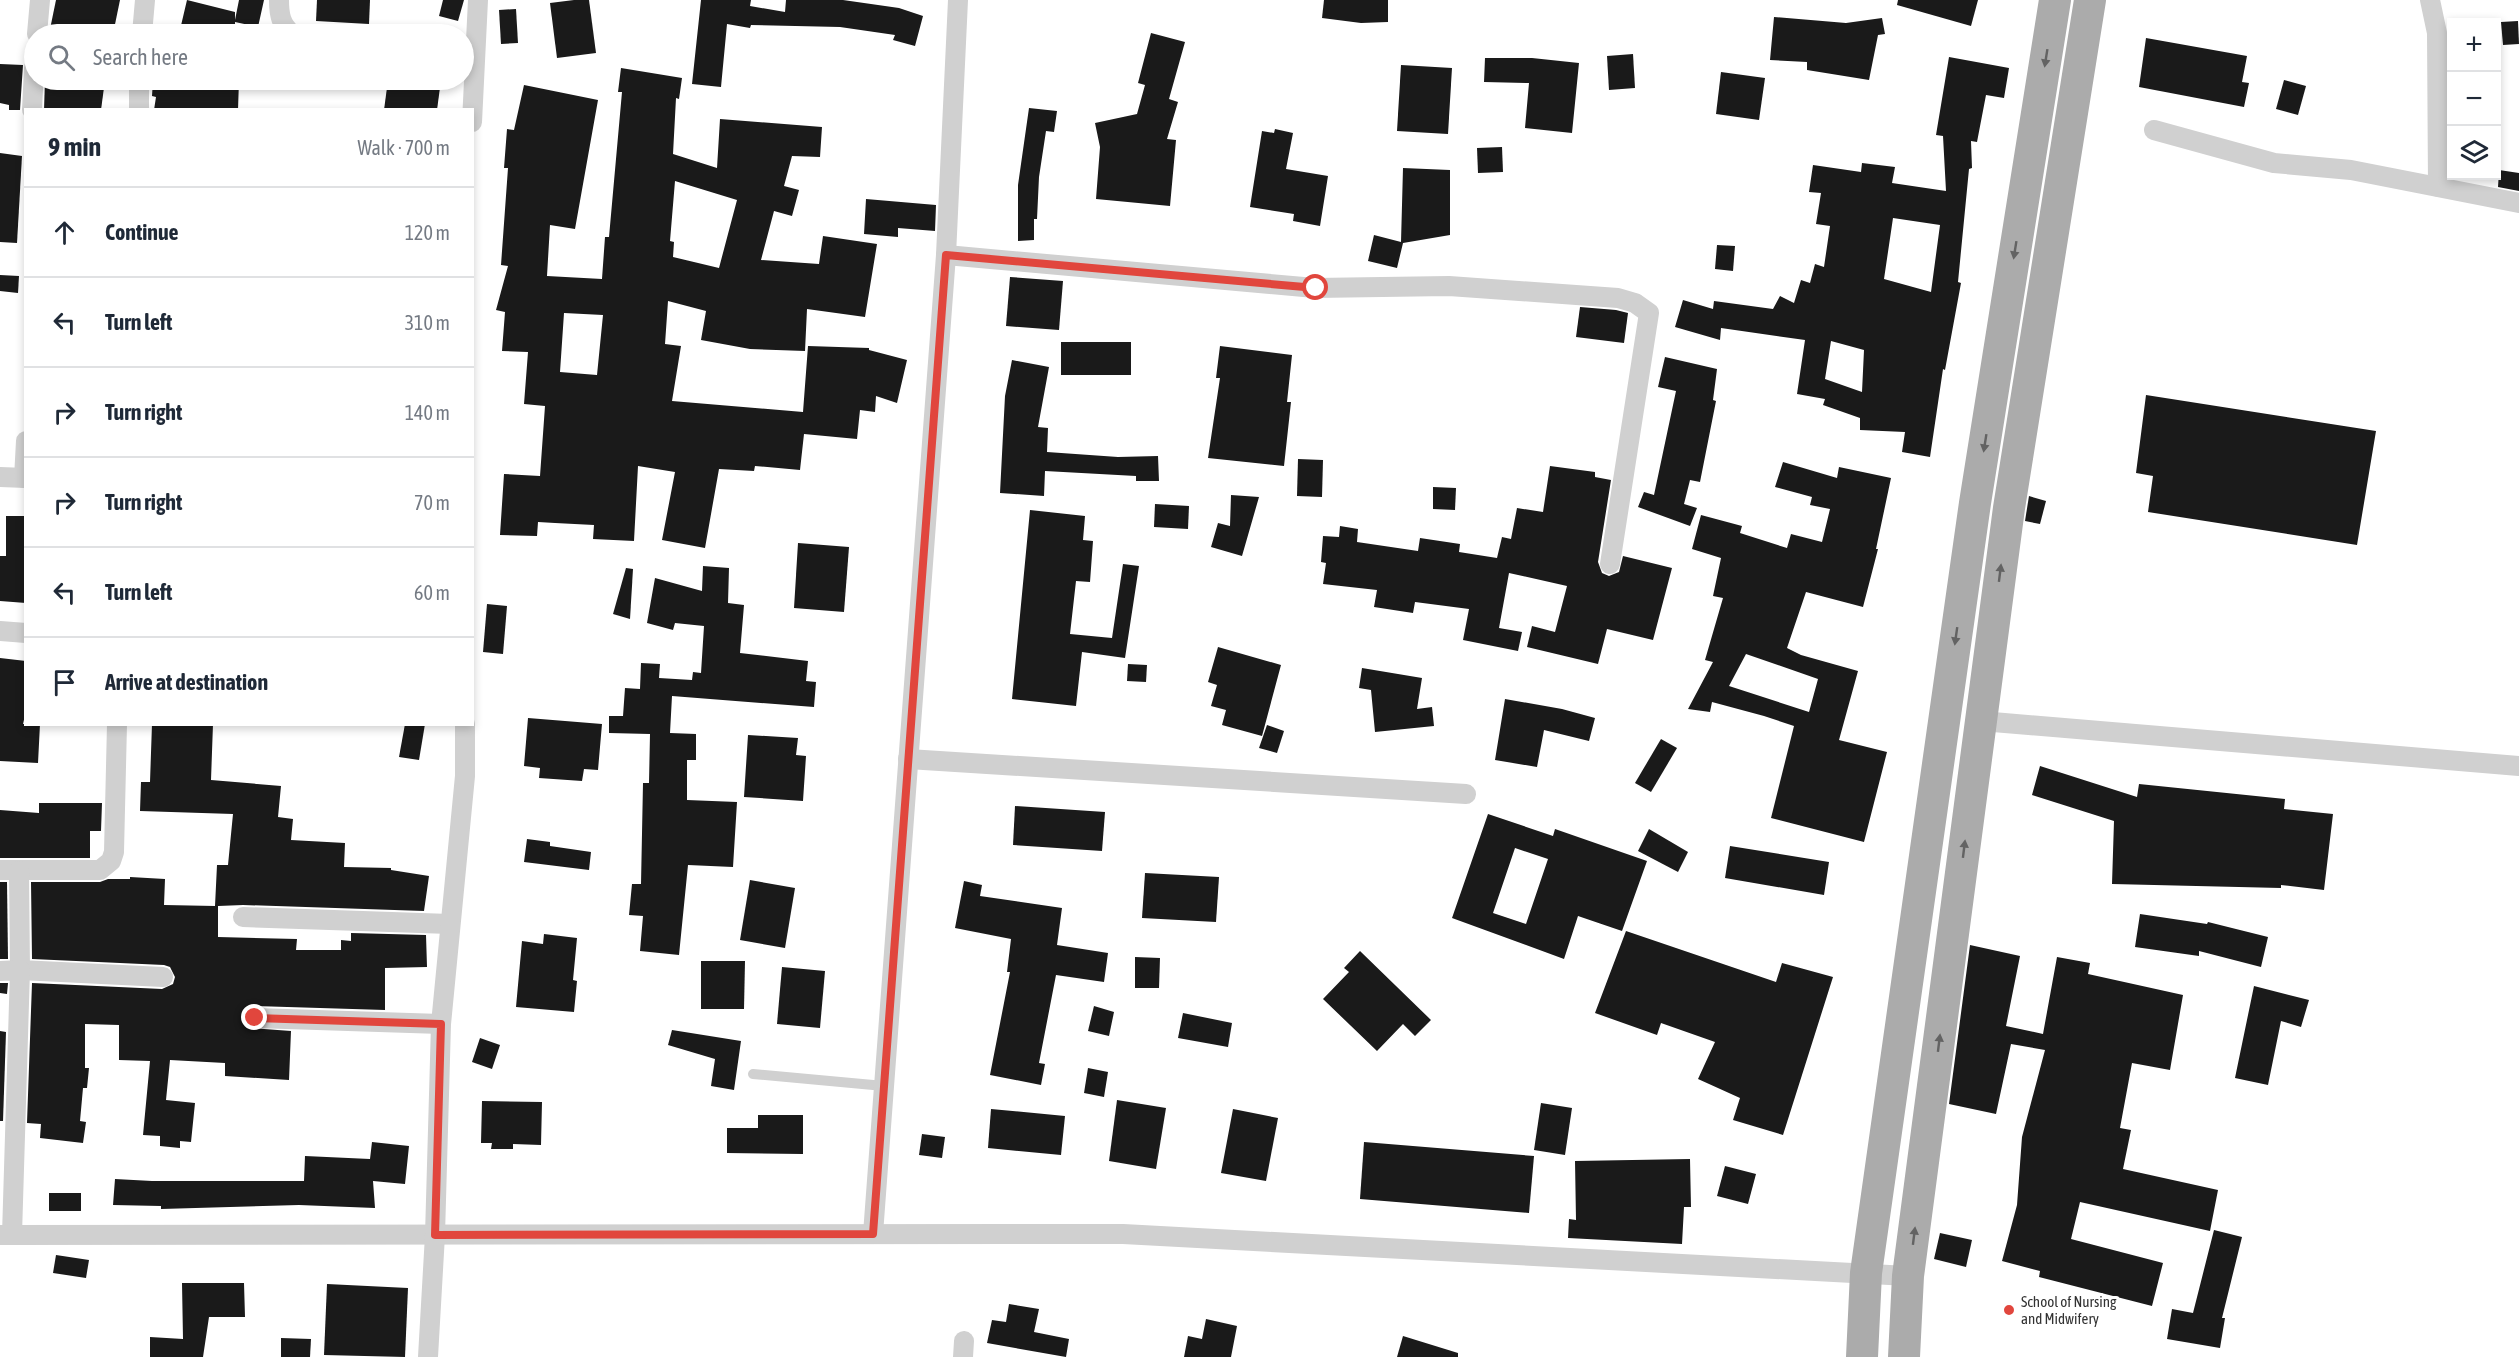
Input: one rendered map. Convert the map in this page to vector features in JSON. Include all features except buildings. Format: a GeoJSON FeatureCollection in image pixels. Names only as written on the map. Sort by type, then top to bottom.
{"type":"FeatureCollection","features":[{"type":"Feature","properties":{"kind":"main road"},"geometry":{"type":"LineString","coordinates":[[1862,1357],[1866,1273],[1971,527],[2055,0]]}},
{"type":"Feature","properties":{"kind":"main road"},"geometry":{"type":"LineString","coordinates":[[1904,1357],[1908,1276],[2009,508],[2090,0]]}},
{"type":"Feature","properties":{"kind":"main road"},"geometry":{"type":"LineString","coordinates":[[1997,364],[2031,368]]}},
{"type":"Feature","properties":{"kind":"street"},"geometry":{"type":"LineString","coordinates":[[38,24],[40,0]]}},
{"type":"Feature","properties":{"kind":"street"},"geometry":{"type":"LineString","coordinates":[[143,24],[145,0]]}},
{"type":"Feature","properties":{"kind":"street"},"geometry":{"type":"LineString","coordinates":[[279,0],[282,24]]}},
{"type":"Feature","properties":{"kind":"street"},"geometry":{"type":"LineString","coordinates":[[474,25],[478,0]]}},
{"type":"Feature","properties":{"kind":"street"},"geometry":{"type":"LineString","coordinates":[[873,1234],[946,255],[958,0]]}},
{"type":"Feature","properties":{"kind":"street"},"geometry":{"type":"LineString","coordinates":[[2430,0],[2437,33],[2438,187]]}},
{"type":"Feature","properties":{"kind":"street"},"geometry":{"type":"LineString","coordinates":[[32,108],[33,90]]}},
{"type":"Feature","properties":{"kind":"street"},"geometry":{"type":"LineString","coordinates":[[139,90],[139,108]]}},
{"type":"Feature","properties":{"kind":"street"},"geometry":{"type":"LineString","coordinates":[[471,90],[472,108]]}},
{"type":"Feature","properties":{"kind":"street"},"geometry":{"type":"LineString","coordinates":[[2154,130],[2274,163],[2351,170],[2519,203]]}},
{"type":"Feature","properties":{"kind":"street"},"geometry":{"type":"LineString","coordinates":[[946,255],[1316,288],[1449,286],[1618,298],[1635,303],[1649,313],[1610,564]]}},
{"type":"Feature","properties":{"kind":"street"},"geometry":{"type":"LineString","coordinates":[[0,477],[24,478]]}},
{"type":"Feature","properties":{"kind":"street"},"geometry":{"type":"LineString","coordinates":[[0,631],[24,633]]}},
{"type":"Feature","properties":{"kind":"street"},"geometry":{"type":"LineString","coordinates":[[1981,721],[2519,766]]}},
{"type":"Feature","properties":{"kind":"street"},"geometry":{"type":"LineString","coordinates":[[117,726],[114,852],[111,861],[100,870],[9,870],[20,970],[6,1235],[1123,1234],[1908,1276]]}},
{"type":"Feature","properties":{"kind":"street"},"geometry":{"type":"LineString","coordinates":[[428,1357],[435,1235],[441,1024],[465,776],[465,726]]}},
{"type":"Feature","properties":{"kind":"street"},"geometry":{"type":"LineString","coordinates":[[908,759],[1466,794]]}},
{"type":"Feature","properties":{"kind":"street"},"geometry":{"type":"LineString","coordinates":[[243,917],[450,924]]}},
{"type":"Feature","properties":{"kind":"street"},"geometry":{"type":"LineString","coordinates":[[0,971],[163,977]]}},
{"type":"Feature","properties":{"kind":"street"},"geometry":{"type":"LineString","coordinates":[[255,1018],[441,1024]]}},
{"type":"Feature","properties":{"kind":"lane"},"geometry":{"type":"LineString","coordinates":[[753,1074],[884,1086]]}},
{"type":"Feature","properties":{"kind":"place","name":"School of Nursing and Midwifery"},"geometry":{"type":"Point","coordinates":[2009,1310]}},
{"type":"Feature","properties":{"kind":"route"},"geometry":{"type":"LineString","coordinates":[[255,1018],[441,1024],[435,1235],[873,1234],[946,255],[1316,288]]}}]}
